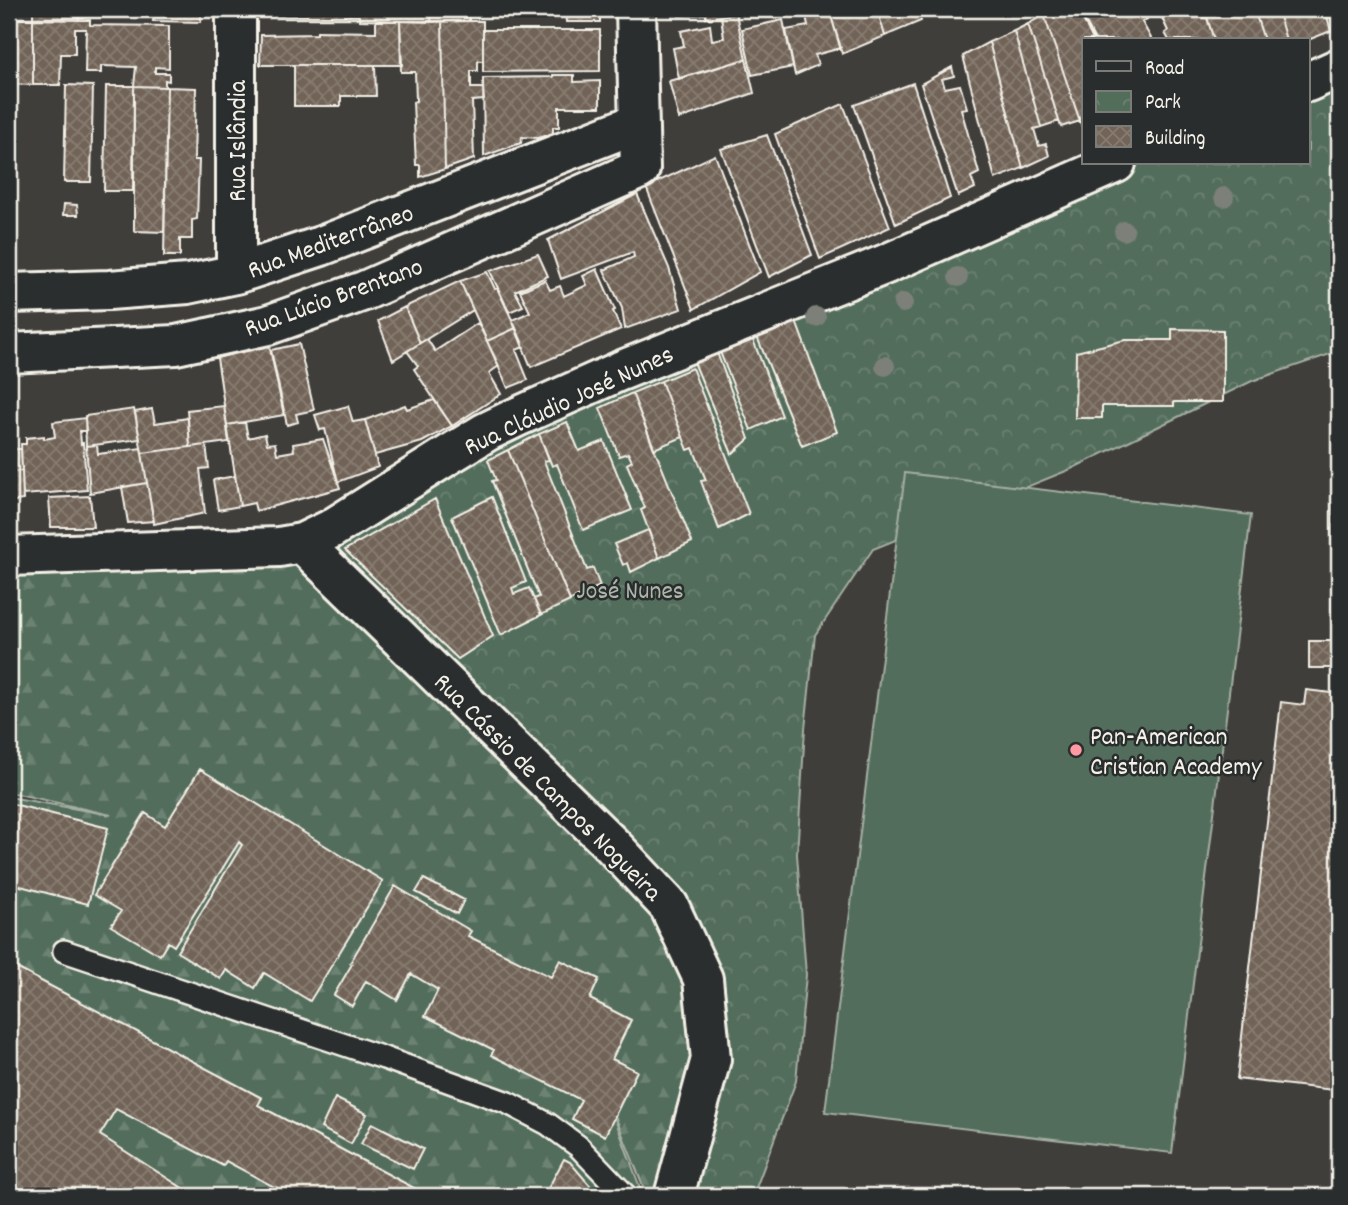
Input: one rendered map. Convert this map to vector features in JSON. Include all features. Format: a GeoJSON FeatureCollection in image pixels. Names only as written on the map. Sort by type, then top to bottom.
{"type":"FeatureCollection","features":[{"type":"Feature","properties":{"kind":"street","name":"Rua Islândia"},"geometry":{"type":"LineString","coordinates":[[236,9],[236,274]]}},
{"type":"Feature","properties":{"kind":"street"},"geometry":{"type":"LineString","coordinates":[[636,9],[638,123]]}},
{"type":"Feature","properties":{"kind":"street"},"geometry":{"type":"LineString","coordinates":[[1310,81],[1339,68]]}},
{"type":"Feature","properties":{"kind":"street","name":"Rua Mediterrâneo"},"geometry":{"type":"LineString","coordinates":[[9,293],[188,284],[236,274],[321,246],[638,123]]}},
{"type":"Feature","properties":{"kind":"street","name":"Rua Lúcio Brentano"},"geometry":{"type":"LineString","coordinates":[[9,353],[176,345],[268,325],[364,291],[639,169],[638,123]]}},
{"type":"Feature","properties":{"kind":"street","name":"Rua Cláudio José Nunes"},"geometry":{"type":"LineString","coordinates":[[9,556],[279,547],[302,543],[341,522],[474,439],[507,422],[620,372],[886,264],[1114,164]]}},
{"type":"Feature","properties":{"kind":"street","name":"Rua Cássio de Campos Nogueira"},"geometry":{"type":"LineString","coordinates":[[302,543],[611,844],[669,906],[703,978],[711,1059],[674,1196]]}},
{"type":"Feature","properties":{"kind":"lane"},"geometry":{"type":"LineString","coordinates":[[64,951],[384,1058],[508,1103],[548,1124],[578,1146],[626,1196]]}},
{"type":"Feature","properties":{"kind":"green space","name":"José Nunes"},"geometry":{"type":"Polygon","coordinates":[[[1339,79],[1339,351],[1252,381],[1071,469],[873,549],[815,635],[805,729],[797,854],[806,975],[796,1081],[753,1196],[680,1196],[708,975],[315,549],[506,435],[743,331],[1139,164],[1310,164],[1310,91],[1339,79]]]}},
{"type":"Feature","properties":{"kind":"green space"},"geometry":{"type":"Polygon","coordinates":[[[905,473],[1251,515],[1172,1153],[825,1112],[905,473]]]}},
{"type":"Feature","properties":{"kind":"green space"},"geometry":{"type":"Polygon","coordinates":[[[301,546],[664,907],[705,1058],[667,1196],[647,1196],[600,1078],[643,1196],[9,1196],[9,797],[111,815],[9,792],[9,557],[301,546]]]}},
{"type":"Feature","properties":{"kind":"building"},"geometry":{"type":"Polygon","coordinates":[[[33,9],[201,9],[201,22],[153,21],[154,13],[79,12],[79,20],[33,19],[33,9]]]}},
{"type":"Feature","properties":{"kind":"building"},"geometry":{"type":"Polygon","coordinates":[[[261,9],[432,9],[431,22],[359,20],[359,16],[261,16],[261,9]]]}},
{"type":"Feature","properties":{"kind":"building"},"geometry":{"type":"Polygon","coordinates":[[[432,9],[463,9],[463,12],[469,12],[469,21],[431,22],[432,9]]]}},
{"type":"Feature","properties":{"kind":"building"},"geometry":{"type":"Polygon","coordinates":[[[478,9],[600,9],[600,22],[566,22],[565,11],[478,9]]]}},
{"type":"Feature","properties":{"kind":"building"},"geometry":{"type":"Polygon","coordinates":[[[678,9],[743,9],[744,13],[706,18],[706,14],[679,16],[678,9]]]}},
{"type":"Feature","properties":{"kind":"building"},"geometry":{"type":"Polygon","coordinates":[[[805,9],[840,9],[841,13],[831,16],[841,48],[815,55],[818,65],[795,75],[786,30],[808,26],[805,9]]]}},
{"type":"Feature","properties":{"kind":"building"},"geometry":{"type":"Polygon","coordinates":[[[840,9],[877,9],[885,36],[842,54],[831,16],[841,13],[840,9]]]}},
{"type":"Feature","properties":{"kind":"building"},"geometry":{"type":"Polygon","coordinates":[[[877,9],[917,9],[921,21],[885,36],[877,9]]]}},
{"type":"Feature","properties":{"kind":"building"},"geometry":{"type":"Polygon","coordinates":[[[1054,9],[1078,9],[1092,38],[1082,38],[1082,127],[1044,15],[1054,9]]]}},
{"type":"Feature","properties":{"kind":"building"},"geometry":{"type":"Polygon","coordinates":[[[1145,9],[1147,19],[1142,22],[1151,38],[1094,38],[1079,10],[1145,9]]]}},
{"type":"Feature","properties":{"kind":"building"},"geometry":{"type":"Polygon","coordinates":[[[1158,9],[1201,9],[1204,18],[1207,17],[1213,38],[1168,38],[1165,33],[1168,31],[1158,9]]]}},
{"type":"Feature","properties":{"kind":"building"},"geometry":{"type":"Polygon","coordinates":[[[1214,9],[1254,9],[1263,38],[1213,38],[1205,12],[1214,9]]]}},
{"type":"Feature","properties":{"kind":"building"},"geometry":{"type":"Polygon","coordinates":[[[1254,9],[1277,9],[1285,38],[1263,38],[1254,9]]]}},
{"type":"Feature","properties":{"kind":"building"},"geometry":{"type":"Polygon","coordinates":[[[1277,9],[1325,9],[1331,31],[1310,39],[1285,38],[1277,9]]]}},
{"type":"Feature","properties":{"kind":"building"},"geometry":{"type":"Polygon","coordinates":[[[1325,9],[1339,9],[1339,28],[1331,31],[1325,9]]]}},
{"type":"Feature","properties":{"kind":"building"},"geometry":{"type":"Polygon","coordinates":[[[736,14],[746,59],[679,79],[673,48],[684,46],[681,31],[710,25],[712,40],[724,38],[721,16],[736,14]]]}},
{"type":"Feature","properties":{"kind":"building"},"geometry":{"type":"Polygon","coordinates":[[[1044,15],[1080,121],[1061,127],[1028,24],[1044,15]]]}},
{"type":"Feature","properties":{"kind":"building"},"geometry":{"type":"Polygon","coordinates":[[[9,19],[33,19],[33,85],[9,84],[9,19]]]}},
{"type":"Feature","properties":{"kind":"building"},"geometry":{"type":"Polygon","coordinates":[[[33,19],[90,20],[90,25],[169,26],[169,68],[155,67],[155,73],[169,73],[169,81],[165,80],[165,87],[134,86],[136,67],[101,66],[101,73],[85,73],[86,29],[75,29],[75,54],[61,54],[60,85],[33,85],[33,19]]]}},
{"type":"Feature","properties":{"kind":"building"},"geometry":{"type":"Polygon","coordinates":[[[376,20],[400,21],[402,65],[260,65],[261,35],[317,34],[317,31],[376,32],[376,20]]]}},
{"type":"Feature","properties":{"kind":"building"},"geometry":{"type":"Polygon","coordinates":[[[783,20],[793,67],[752,75],[742,29],[783,20]]]}},
{"type":"Feature","properties":{"kind":"building"},"geometry":{"type":"Polygon","coordinates":[[[400,21],[442,21],[445,169],[420,177],[420,165],[416,165],[413,102],[416,101],[415,72],[401,72],[400,21]]]}},
{"type":"Feature","properties":{"kind":"building"},"geometry":{"type":"Polygon","coordinates":[[[442,21],[483,21],[483,61],[478,61],[478,71],[471,71],[471,88],[483,88],[484,100],[472,101],[474,159],[445,169],[442,21]]]}},
{"type":"Feature","properties":{"kind":"building"},"geometry":{"type":"Polygon","coordinates":[[[1028,24],[1059,121],[1041,127],[1014,31],[1028,24]]]}},
{"type":"Feature","properties":{"kind":"building"},"geometry":{"type":"Polygon","coordinates":[[[483,30],[600,30],[600,71],[483,72],[483,30]]]}},
{"type":"Feature","properties":{"kind":"building"},"geometry":{"type":"Polygon","coordinates":[[[1014,31],[1041,127],[1034,129],[1039,146],[1046,144],[1049,156],[1023,168],[989,42],[1014,31]]]}},
{"type":"Feature","properties":{"kind":"building"},"geometry":{"type":"Polygon","coordinates":[[[989,42],[1023,168],[995,179],[963,56],[989,42]]]}},
{"type":"Feature","properties":{"kind":"building"},"geometry":{"type":"Polygon","coordinates":[[[746,59],[754,93],[679,119],[669,81],[746,59]]]}},
{"type":"Feature","properties":{"kind":"building"},"geometry":{"type":"Polygon","coordinates":[[[294,65],[375,65],[376,96],[341,96],[341,106],[294,106],[294,65]]]}},
{"type":"Feature","properties":{"kind":"building"},"geometry":{"type":"Polygon","coordinates":[[[952,67],[954,76],[942,79],[945,88],[960,85],[967,108],[961,109],[979,173],[971,177],[975,188],[958,196],[921,84],[952,67]]]}},
{"type":"Feature","properties":{"kind":"building"},"geometry":{"type":"Polygon","coordinates":[[[574,75],[574,82],[600,81],[600,107],[559,107],[559,127],[553,127],[553,133],[538,138],[522,137],[521,143],[484,156],[483,78],[574,75]]]}},
{"type":"Feature","properties":{"kind":"building"},"geometry":{"type":"Polygon","coordinates":[[[913,83],[950,198],[896,224],[854,105],[913,83]]]}},
{"type":"Feature","properties":{"kind":"building"},"geometry":{"type":"Polygon","coordinates":[[[66,85],[93,86],[91,182],[64,182],[66,85]]]}},
{"type":"Feature","properties":{"kind":"building"},"geometry":{"type":"Polygon","coordinates":[[[106,86],[134,86],[133,191],[104,191],[106,86]]]}},
{"type":"Feature","properties":{"kind":"building"},"geometry":{"type":"Polygon","coordinates":[[[134,86],[167,87],[164,232],[134,231],[134,86]]]}},
{"type":"Feature","properties":{"kind":"building"},"geometry":{"type":"Polygon","coordinates":[[[167,87],[196,88],[194,160],[199,160],[197,219],[192,220],[192,239],[180,239],[180,256],[164,256],[167,87]]]}},
{"type":"Feature","properties":{"kind":"building"},"geometry":{"type":"Polygon","coordinates":[[[843,104],[890,227],[820,259],[775,134],[843,104]]]}},
{"type":"Feature","properties":{"kind":"building"},"geometry":{"type":"Polygon","coordinates":[[[767,135],[812,255],[769,277],[721,149],[767,135]]]}},
{"type":"Feature","properties":{"kind":"building"},"geometry":{"type":"Polygon","coordinates":[[[715,155],[760,272],[694,309],[646,187],[715,155]]]}},
{"type":"Feature","properties":{"kind":"building"},"geometry":{"type":"Polygon","coordinates":[[[637,194],[669,268],[681,309],[625,329],[622,308],[604,270],[634,257],[633,252],[561,279],[548,240],[637,194]]]}},
{"type":"Feature","properties":{"kind":"building"},"geometry":{"type":"Polygon","coordinates":[[[64,204],[77,205],[78,215],[63,215],[64,204]]]}},
{"type":"Feature","properties":{"kind":"building"},"geometry":{"type":"Polygon","coordinates":[[[538,254],[548,276],[515,291],[523,306],[509,312],[490,271],[538,254]]]}},
{"type":"Feature","properties":{"kind":"building"},"geometry":{"type":"Polygon","coordinates":[[[597,269],[621,329],[531,367],[512,320],[530,312],[520,291],[545,280],[550,290],[560,286],[564,296],[587,285],[583,276],[597,269]]]}},
{"type":"Feature","properties":{"kind":"building"},"geometry":{"type":"Polygon","coordinates":[[[487,272],[516,328],[487,341],[460,281],[487,272]]]}},
{"type":"Feature","properties":{"kind":"building"},"geometry":{"type":"Polygon","coordinates":[[[460,281],[473,310],[420,343],[405,307],[460,281]]]}},
{"type":"Feature","properties":{"kind":"building"},"geometry":{"type":"Polygon","coordinates":[[[405,307],[420,343],[393,360],[378,321],[405,307]]]}},
{"type":"Feature","properties":{"kind":"building"},"geometry":{"type":"Polygon","coordinates":[[[794,316],[837,432],[802,446],[755,332],[794,316]]]}},
{"type":"Feature","properties":{"kind":"building"},"geometry":{"type":"Polygon","coordinates":[[[478,323],[499,366],[489,373],[501,394],[452,426],[414,369],[418,366],[407,351],[427,339],[435,351],[478,323]]]}},
{"type":"Feature","properties":{"kind":"building"},"geometry":{"type":"Polygon","coordinates":[[[516,328],[524,347],[516,350],[528,380],[508,388],[487,341],[516,328]]]}},
{"type":"Feature","properties":{"kind":"building"},"geometry":{"type":"Polygon","coordinates":[[[1172,329],[1223,330],[1223,402],[1174,402],[1174,406],[1102,406],[1102,418],[1075,418],[1076,352],[1125,340],[1172,340],[1172,329]]]}},
{"type":"Feature","properties":{"kind":"building"},"geometry":{"type":"Polygon","coordinates":[[[752,337],[782,416],[751,430],[718,347],[752,337]]]}},
{"type":"Feature","properties":{"kind":"building"},"geometry":{"type":"Polygon","coordinates":[[[269,344],[284,415],[227,425],[217,358],[269,344]]]}},
{"type":"Feature","properties":{"kind":"building"},"geometry":{"type":"Polygon","coordinates":[[[299,344],[314,410],[296,414],[298,422],[287,425],[271,350],[299,344]]]}},
{"type":"Feature","properties":{"kind":"building"},"geometry":{"type":"Polygon","coordinates":[[[716,350],[749,439],[732,454],[694,362],[716,350]]]}},
{"type":"Feature","properties":{"kind":"building"},"geometry":{"type":"Polygon","coordinates":[[[692,368],[749,514],[719,529],[701,481],[706,480],[693,448],[688,450],[661,381],[692,368]]]}},
{"type":"Feature","properties":{"kind":"building"},"geometry":{"type":"Polygon","coordinates":[[[661,381],[683,437],[654,449],[632,393],[661,381]]]}},
{"type":"Feature","properties":{"kind":"building"},"geometry":{"type":"Polygon","coordinates":[[[632,393],[692,542],[659,558],[641,510],[645,508],[627,464],[632,461],[628,453],[619,456],[600,408],[632,393]]]}},
{"type":"Feature","properties":{"kind":"building"},"geometry":{"type":"Polygon","coordinates":[[[9,397],[12,449],[21,449],[22,471],[9,472],[9,397]]]}},
{"type":"Feature","properties":{"kind":"building"},"geometry":{"type":"Polygon","coordinates":[[[434,400],[452,426],[422,442],[375,455],[365,420],[405,405],[407,409],[434,400]]]}},
{"type":"Feature","properties":{"kind":"building"},"geometry":{"type":"Polygon","coordinates":[[[224,406],[229,442],[190,447],[187,410],[224,406]]]}},
{"type":"Feature","properties":{"kind":"building"},"geometry":{"type":"Polygon","coordinates":[[[348,406],[353,422],[365,420],[378,467],[338,482],[325,429],[320,430],[315,415],[348,406]]]}},
{"type":"Feature","properties":{"kind":"building"},"geometry":{"type":"Polygon","coordinates":[[[134,409],[140,439],[86,446],[85,416],[134,409]]]}},
{"type":"Feature","properties":{"kind":"building"},"geometry":{"type":"Polygon","coordinates":[[[152,409],[155,423],[188,418],[190,447],[142,453],[135,412],[152,409]]]}},
{"type":"Feature","properties":{"kind":"building"},"geometry":{"type":"Polygon","coordinates":[[[85,418],[86,431],[80,431],[87,490],[23,495],[21,444],[26,444],[26,438],[55,437],[53,422],[85,418]]]}},
{"type":"Feature","properties":{"kind":"building"},"geometry":{"type":"Polygon","coordinates":[[[245,422],[248,438],[265,434],[267,444],[275,443],[277,454],[294,451],[293,444],[323,439],[340,488],[256,511],[254,503],[240,506],[227,425],[245,422]]]}},
{"type":"Feature","properties":{"kind":"building"},"geometry":{"type":"Polygon","coordinates":[[[567,422],[579,451],[604,441],[632,510],[583,530],[557,464],[552,466],[539,434],[567,422]]]}},
{"type":"Feature","properties":{"kind":"building"},"geometry":{"type":"Polygon","coordinates":[[[539,434],[549,460],[544,461],[587,570],[593,568],[600,586],[570,601],[508,450],[539,434]]]}},
{"type":"Feature","properties":{"kind":"building"},"geometry":{"type":"Polygon","coordinates":[[[97,445],[98,454],[141,448],[147,483],[90,493],[86,446],[97,445]]]}},
{"type":"Feature","properties":{"kind":"building"},"geometry":{"type":"Polygon","coordinates":[[[206,445],[209,468],[200,469],[205,513],[154,524],[142,453],[206,445]]]}},
{"type":"Feature","properties":{"kind":"building"},"geometry":{"type":"Polygon","coordinates":[[[508,450],[570,601],[541,615],[534,599],[539,597],[492,481],[496,480],[488,460],[508,450]]]}},
{"type":"Feature","properties":{"kind":"building"},"geometry":{"type":"Polygon","coordinates":[[[1333,467],[1339,467],[1339,668],[1309,668],[1309,641],[1332,641],[1333,467]]]}},
{"type":"Feature","properties":{"kind":"building"},"geometry":{"type":"Polygon","coordinates":[[[22,471],[23,500],[9,502],[9,472],[22,471]]]}},
{"type":"Feature","properties":{"kind":"building"},"geometry":{"type":"Polygon","coordinates":[[[235,476],[240,506],[218,510],[213,480],[235,476]]]}},
{"type":"Feature","properties":{"kind":"building"},"geometry":{"type":"Polygon","coordinates":[[[147,483],[154,521],[128,523],[122,487],[147,483]]]}},
{"type":"Feature","properties":{"kind":"building"},"geometry":{"type":"Polygon","coordinates":[[[90,496],[93,527],[51,527],[49,498],[90,496]]]}},
{"type":"Feature","properties":{"kind":"building"},"geometry":{"type":"Polygon","coordinates":[[[492,497],[526,582],[512,588],[514,594],[529,588],[541,615],[501,635],[452,517],[492,497]]]}},
{"type":"Feature","properties":{"kind":"building"},"geometry":{"type":"Polygon","coordinates":[[[435,499],[493,636],[458,659],[345,550],[435,499]]]}},
{"type":"Feature","properties":{"kind":"building"},"geometry":{"type":"Polygon","coordinates":[[[648,530],[659,558],[631,572],[628,563],[623,565],[614,544],[648,530]]]}},
{"type":"Feature","properties":{"kind":"building"},"geometry":{"type":"Polygon","coordinates":[[[1306,690],[1339,694],[1339,1034],[1333,1090],[1237,1079],[1281,702],[1304,705],[1306,690]]]}},
{"type":"Feature","properties":{"kind":"building"},"geometry":{"type":"Polygon","coordinates":[[[200,769],[383,881],[310,1001],[264,973],[255,988],[226,970],[221,979],[177,952],[242,845],[239,842],[174,946],[168,942],[160,955],[111,926],[121,911],[94,895],[145,813],[165,826],[200,769]]]}},
{"type":"Feature","properties":{"kind":"building"},"geometry":{"type":"Polygon","coordinates":[[[9,803],[108,828],[88,904],[9,883],[9,803]]]}},
{"type":"Feature","properties":{"kind":"building"},"geometry":{"type":"Polygon","coordinates":[[[424,879],[464,900],[457,914],[416,892],[424,879]]]}},
{"type":"Feature","properties":{"kind":"building"},"geometry":{"type":"Polygon","coordinates":[[[395,886],[471,931],[468,936],[551,977],[560,960],[599,979],[590,999],[631,1020],[612,1059],[637,1071],[605,1136],[572,1119],[581,1100],[491,1055],[494,1050],[425,1016],[438,990],[411,974],[397,1000],[366,981],[352,1006],[334,995],[395,886]]]}},
{"type":"Feature","properties":{"kind":"building"},"geometry":{"type":"Polygon","coordinates":[[[9,964],[262,1098],[258,1105],[429,1196],[291,1196],[226,1161],[223,1166],[116,1109],[100,1135],[195,1196],[9,1196],[9,1061],[11,1062],[18,1051],[9,1046],[9,964]]]}},
{"type":"Feature","properties":{"kind":"building"},"geometry":{"type":"Polygon","coordinates":[[[335,1098],[367,1114],[351,1144],[321,1128],[335,1098]]]}},
{"type":"Feature","properties":{"kind":"building"},"geometry":{"type":"Polygon","coordinates":[[[372,1123],[423,1149],[413,1169],[361,1144],[372,1123]]]}},
{"type":"Feature","properties":{"kind":"building"},"geometry":{"type":"Polygon","coordinates":[[[564,1159],[570,1162],[599,1196],[544,1196],[564,1159]]]}},
{"type":"Feature","properties":{"kind":"place","name":"Pan-American Cristian Academy"},"geometry":{"type":"Point","coordinates":[1076,750]}}]}
